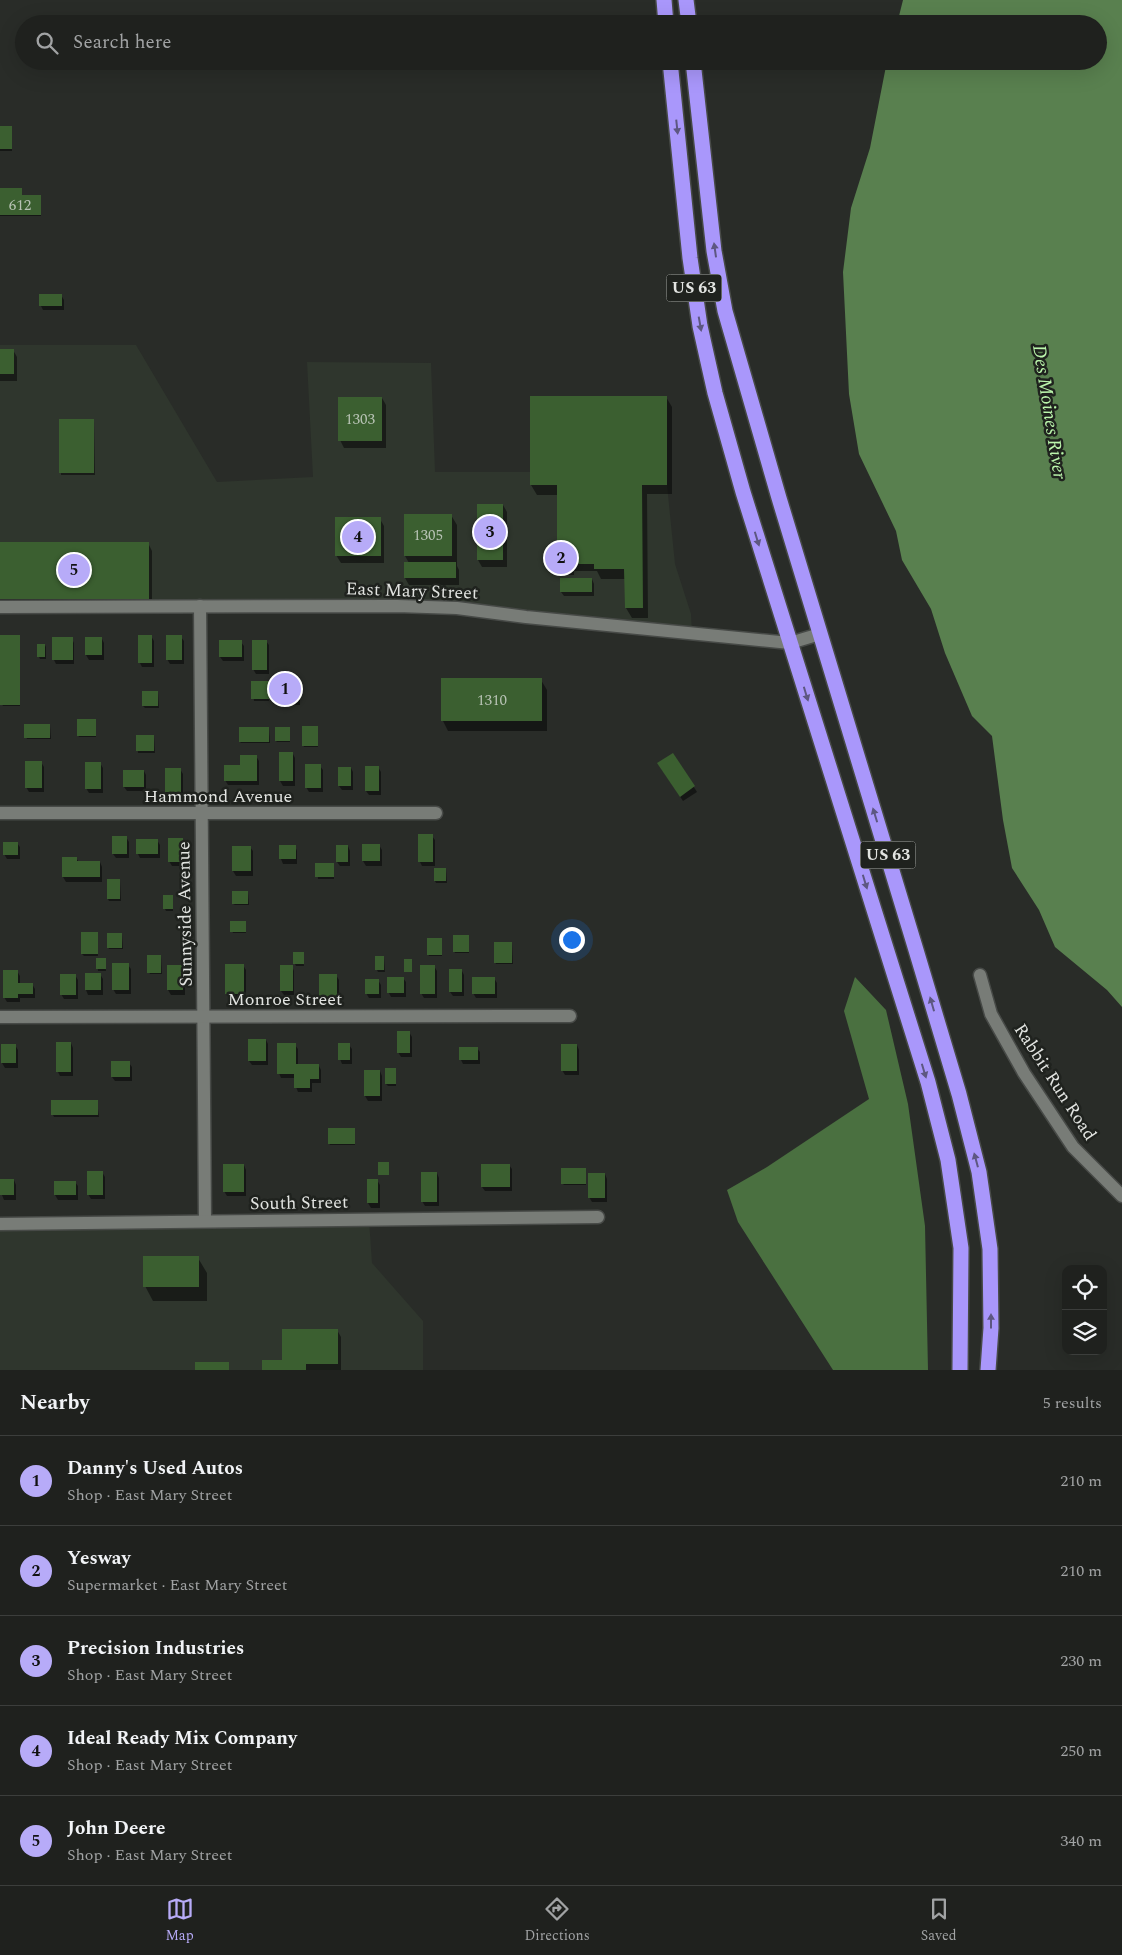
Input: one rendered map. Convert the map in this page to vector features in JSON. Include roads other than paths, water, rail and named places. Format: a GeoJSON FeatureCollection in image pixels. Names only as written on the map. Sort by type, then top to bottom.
{"type":"FeatureCollection","features":[{"type":"Feature","properties":{"kind":"highway"},"geometry":{"type":"LineString","coordinates":[[664,0],[665,15]]}},
{"type":"Feature","properties":{"kind":"highway"},"geometry":{"type":"LineString","coordinates":[[686,0],[688,15]]}},
{"type":"Feature","properties":{"kind":"highway","name":"US 63"},"geometry":{"type":"LineString","coordinates":[[671,70],[690,258],[700,326],[715,393],[743,492],[928,1082],[948,1160],[961,1248],[960,1370]]}},
{"type":"Feature","properties":{"kind":"highway","name":"US 63"},"geometry":{"type":"LineString","coordinates":[[694,70],[714,251],[725,311],[959,1094],[979,1172],[990,1249],[991,1328],[988,1370]]}},
{"type":"Feature","properties":{"kind":"street","name":"Sunnyside Avenue"},"geometry":{"type":"LineString","coordinates":[[200,606],[205,1221]]}},
{"type":"Feature","properties":{"kind":"street","name":"East Mary Street"},"geometry":{"type":"LineString","coordinates":[[0,608],[383,606],[457,608],[526,617],[790,643],[820,634]]}},
{"type":"Feature","properties":{"kind":"street","name":"Hammond Avenue"},"geometry":{"type":"LineString","coordinates":[[0,813],[436,813]]}},
{"type":"Feature","properties":{"kind":"street","name":"Rabbit Run Road"},"geometry":{"type":"LineString","coordinates":[[980,975],[991,1014],[1024,1073],[1073,1147],[1122,1196]]}},
{"type":"Feature","properties":{"kind":"street","name":"Monroe Street"},"geometry":{"type":"LineString","coordinates":[[0,1017],[570,1016]]}},
{"type":"Feature","properties":{"kind":"street","name":"South Street"},"geometry":{"type":"LineString","coordinates":[[0,1224],[598,1217]]}},
{"type":"Feature","properties":{"kind":"water","name":"Des Moines River"},"geometry":{"type":"Polygon","coordinates":[[[903,0],[1122,0],[1122,1007],[1107,990],[1055,947],[1039,910],[1012,868],[1003,820],[992,736],[972,716],[945,653],[931,609],[902,560],[896,531],[859,454],[849,394],[843,272],[851,208],[870,148],[885,70],[1107,70],[1107,15],[899,15],[903,0]]]}},
{"type":"Feature","properties":{"kind":"place","name":"Precision Industries"},"geometry":{"type":"Point","coordinates":[490,532]}},
{"type":"Feature","properties":{"kind":"place","name":"Ideal Ready Mix Company"},"geometry":{"type":"Point","coordinates":[358,537]}},
{"type":"Feature","properties":{"kind":"place","name":"Yesway"},"geometry":{"type":"Point","coordinates":[561,558]}},
{"type":"Feature","properties":{"kind":"place","name":"John Deere"},"geometry":{"type":"Point","coordinates":[74,570]}},
{"type":"Feature","properties":{"kind":"place","name":"Danny's Used Autos"},"geometry":{"type":"Point","coordinates":[285,689]}}]}
